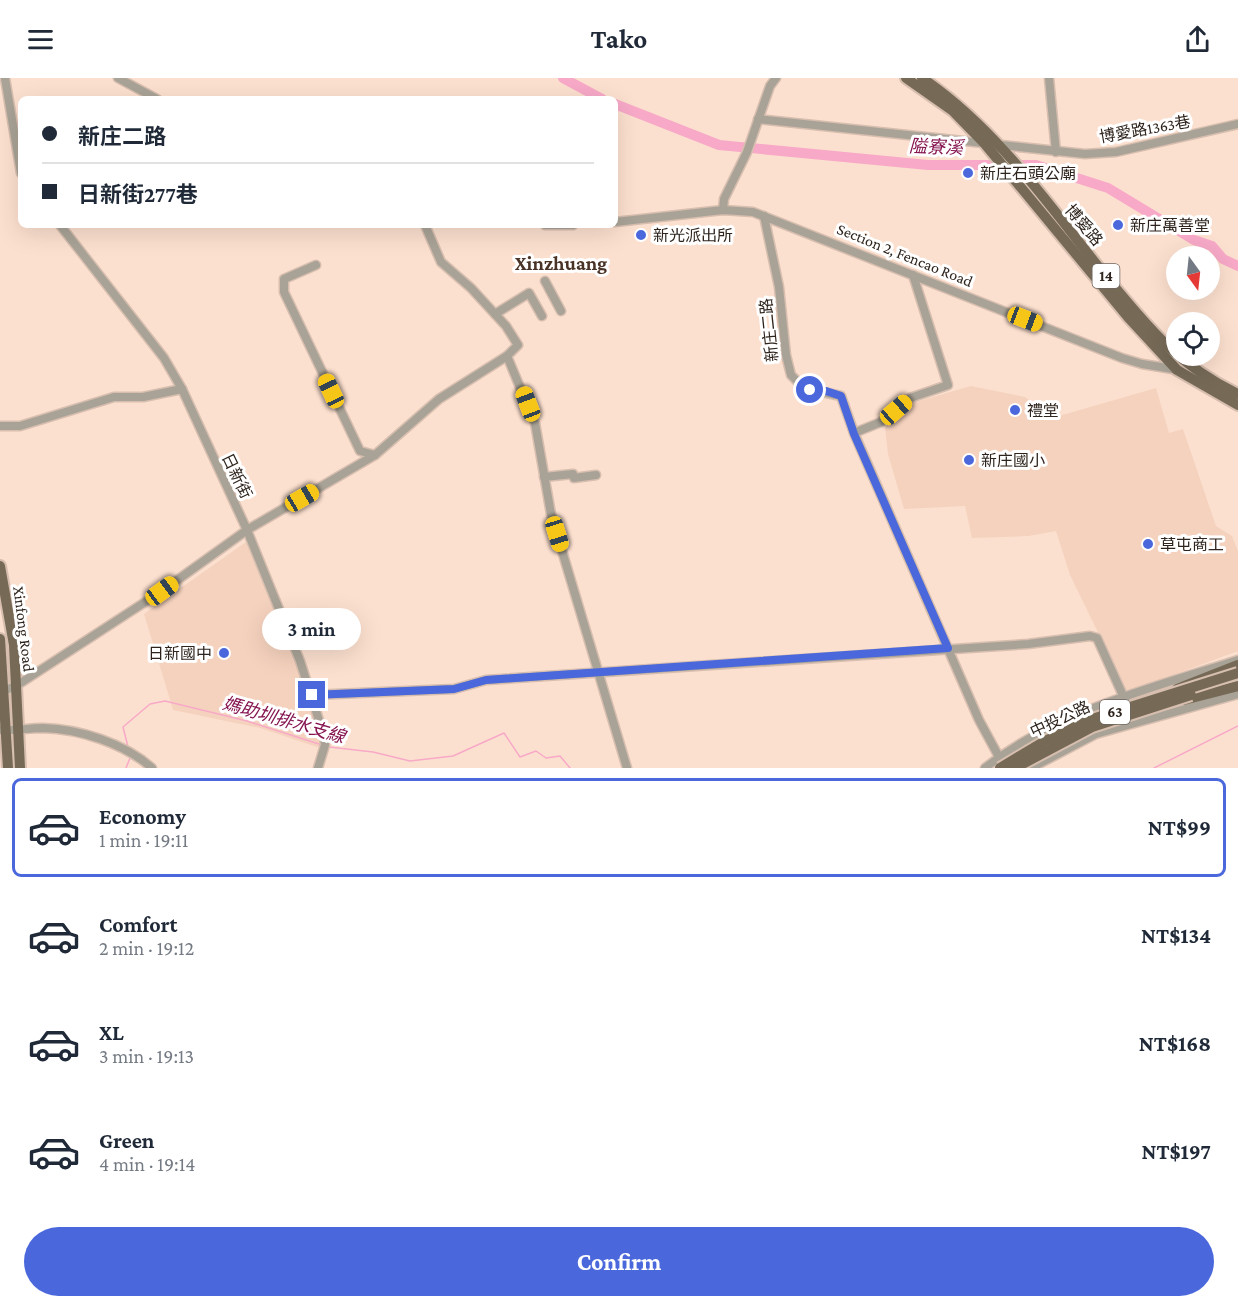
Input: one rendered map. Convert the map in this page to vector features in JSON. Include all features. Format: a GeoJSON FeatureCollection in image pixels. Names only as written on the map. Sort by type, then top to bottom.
{"type":"FeatureCollection","features":[{"type":"Feature","properties":{"kind":"main road","name":"14"},"geometry":{"type":"LineString","coordinates":[[906,78],[953,111],[985,144]]}},
{"type":"Feature","properties":{"kind":"main road","name":"14"},"geometry":{"type":"LineString","coordinates":[[922,78],[969,115],[998,144]]}},
{"type":"Feature","properties":{"kind":"main road","name":"博愛路"},"geometry":{"type":"LineString","coordinates":[[985,144],[1154,335],[1194,369]]}},
{"type":"Feature","properties":{"kind":"main road","name":"博愛路"},"geometry":{"type":"LineString","coordinates":[[998,144],[1085,258],[1177,370]]}},
{"type":"Feature","properties":{"kind":"main road","name":"14"},"geometry":{"type":"LineString","coordinates":[[1194,369],[1238,394]]}},
{"type":"Feature","properties":{"kind":"main road","name":"Section 2, Fencao Road"},"geometry":{"type":"LineString","coordinates":[[1177,370],[1238,405]]}},
{"type":"Feature","properties":{"kind":"main road","name":"Xinfong Road"},"geometry":{"type":"LineString","coordinates":[[0,566],[14,645],[16,686],[8,730],[20,768]]}},
{"type":"Feature","properties":{"kind":"main road","name":"Xinfong Road"},"geometry":{"type":"LineString","coordinates":[[0,639],[2,691],[8,730],[8,768]]}},
{"type":"Feature","properties":{"kind":"main road"},"geometry":{"type":"LineString","coordinates":[[1161,701],[1190,682],[1238,665]]}},
{"type":"Feature","properties":{"kind":"main road","name":"中投公路"},"geometry":{"type":"LineString","coordinates":[[1015,768],[1092,727],[1238,673]]}},
{"type":"Feature","properties":{"kind":"main road","name":"中投公路"},"geometry":{"type":"LineString","coordinates":[[1001,765],[1089,720],[1238,679]]}},
{"type":"Feature","properties":{"kind":"main road"},"geometry":{"type":"LineString","coordinates":[[1161,701],[1238,686]]}},
{"type":"Feature","properties":{"kind":"street"},"geometry":{"type":"LineString","coordinates":[[5,78],[18,155]]}},
{"type":"Feature","properties":{"kind":"street"},"geometry":{"type":"LineString","coordinates":[[118,78],[151,96]]}},
{"type":"Feature","properties":{"kind":"street"},"geometry":{"type":"LineString","coordinates":[[723,210],[724,199],[747,152],[770,86],[776,78]]}},
{"type":"Feature","properties":{"kind":"street"},"geometry":{"type":"LineString","coordinates":[[1049,78],[1056,152]]}},
{"type":"Feature","properties":{"kind":"street","name":"博愛路1363巷"},"geometry":{"type":"LineString","coordinates":[[757,121],[1085,154],[1116,152],[1238,124]]}},
{"type":"Feature","properties":{"kind":"street","name":"Section 2, Fencao Road"},"geometry":{"type":"LineString","coordinates":[[618,222],[723,210],[753,212],[1122,358],[1177,370],[1194,369]]}},
{"type":"Feature","properties":{"kind":"street","name":"新庄二路"},"geometry":{"type":"LineString","coordinates":[[764,216],[779,287],[786,355],[791,375],[804,388],[841,396],[854,434],[1001,765]]}},
{"type":"Feature","properties":{"kind":"street","name":"日新街"},"geometry":{"type":"LineString","coordinates":[[62,228],[164,358],[182,389],[247,530],[312,695],[325,745],[318,768]]}},
{"type":"Feature","properties":{"kind":"street"},"geometry":{"type":"LineString","coordinates":[[2,691],[16,686],[162,591],[247,530],[375,455],[439,399],[507,356],[518,345],[495,314],[471,288],[441,262],[426,228]]}},
{"type":"Feature","properties":{"kind":"street"},"geometry":{"type":"LineString","coordinates":[[316,265],[284,279],[285,292],[360,451],[375,455]]}},
{"type":"Feature","properties":{"kind":"street"},"geometry":{"type":"LineString","coordinates":[[854,434],[881,422],[910,398],[948,385],[914,275]]}},
{"type":"Feature","properties":{"kind":"street"},"geometry":{"type":"LineString","coordinates":[[545,281],[561,311]]}},
{"type":"Feature","properties":{"kind":"street"},"geometry":{"type":"LineString","coordinates":[[495,314],[529,293],[542,316]]}},
{"type":"Feature","properties":{"kind":"street"},"geometry":{"type":"LineString","coordinates":[[507,356],[535,423],[551,514],[627,768]]}},
{"type":"Feature","properties":{"kind":"street"},"geometry":{"type":"LineString","coordinates":[[0,426],[20,426],[114,397],[143,397],[182,389]]}},
{"type":"Feature","properties":{"kind":"street"},"geometry":{"type":"LineString","coordinates":[[544,477],[573,474],[574,478],[596,475]]}},
{"type":"Feature","properties":{"kind":"street"},"geometry":{"type":"LineString","coordinates":[[312,695],[454,689],[486,680],[1028,644],[1090,636],[1097,638],[1135,722]]}},
{"type":"Feature","properties":{"kind":"street"},"geometry":{"type":"LineString","coordinates":[[985,768],[1001,765],[1049,729],[1085,711],[1238,660]]}},
{"type":"Feature","properties":{"kind":"street"},"geometry":{"type":"LineString","coordinates":[[1031,768],[1096,734],[1238,694]]}},
{"type":"Feature","properties":{"kind":"street"},"geometry":{"type":"LineString","coordinates":[[8,730],[42,728],[77,731],[137,755],[152,768]]}},
{"type":"Feature","properties":{"kind":"shaded area","name":"草屯商工"},"geometry":{"type":"Polygon","coordinates":[[[971,386],[1025,397],[1052,418],[1156,388],[1169,433],[1183,429],[1216,526],[1232,536],[1238,551],[1238,651],[1127,692],[1070,575],[1056,531],[1029,536],[972,538],[965,506],[904,509],[888,454],[885,427],[912,403],[971,386]]]}},
{"type":"Feature","properties":{"kind":"shaded area","name":"日新國中"},"geometry":{"type":"Polygon","coordinates":[[[246,542],[308,693],[323,742],[320,748],[260,728],[173,710],[144,614],[246,542]]]}},
{"type":"Feature","properties":{"kind":"waterway","name":"隘寮溪"},"geometry":{"type":"LineString","coordinates":[[563,78],[596,96]]}},
{"type":"Feature","properties":{"kind":"waterway","name":"隘寮溪"},"geometry":{"type":"LineString","coordinates":[[618,105],[719,145],[928,165],[1036,165],[1108,188],[1194,240],[1212,246],[1223,259],[1238,266]]}},
{"type":"Feature","properties":{"kind":"waterway","name":"媽助圳排水支線"},"geometry":{"type":"LineString","coordinates":[[128,747],[123,727],[150,704],[165,701],[247,721],[322,745]]}},
{"type":"Feature","properties":{"kind":"waterway"},"geometry":{"type":"LineString","coordinates":[[1154,768],[1238,726]]}},
{"type":"Feature","properties":{"kind":"waterway","name":"媽助圳排水支線"},"geometry":{"type":"LineString","coordinates":[[329,747],[373,752],[410,761],[453,756],[504,733],[520,757],[536,751],[546,758],[560,756],[570,768]]}},
{"type":"Feature","properties":{"kind":"waterway","name":"媽助圳排水支線"},"geometry":{"type":"LineString","coordinates":[[126,768],[130,758]]}},
{"type":"Feature","properties":{"kind":"place","name":"新庄石頭公廟"},"geometry":{"type":"Point","coordinates":[968,173]}},
{"type":"Feature","properties":{"kind":"place","name":"新庄萬善堂"},"geometry":{"type":"Point","coordinates":[1118,225]}},
{"type":"Feature","properties":{"kind":"place","name":"新光派出所"},"geometry":{"type":"Point","coordinates":[641,235]}},
{"type":"Feature","properties":{"kind":"place","name":"禮堂"},"geometry":{"type":"Point","coordinates":[1015,410]}},
{"type":"Feature","properties":{"kind":"place","name":"新庄國小"},"geometry":{"type":"Point","coordinates":[969,460]}},
{"type":"Feature","properties":{"kind":"place","name":"草屯商工"},"geometry":{"type":"Point","coordinates":[1148,544]}},
{"type":"Feature","properties":{"kind":"place","name":"日新國中"},"geometry":{"type":"Point","coordinates":[224,653]}},
{"type":"Feature","properties":{"kind":"district","name":"Xinzhuang"},"geometry":{"type":"Point","coordinates":[561,263]}},
{"type":"Feature","properties":{"kind":"route"},"geometry":{"type":"LineString","coordinates":[[312,695],[454,689],[486,680],[948,648],[854,434],[841,396],[826,391],[810,390]]}}]}
